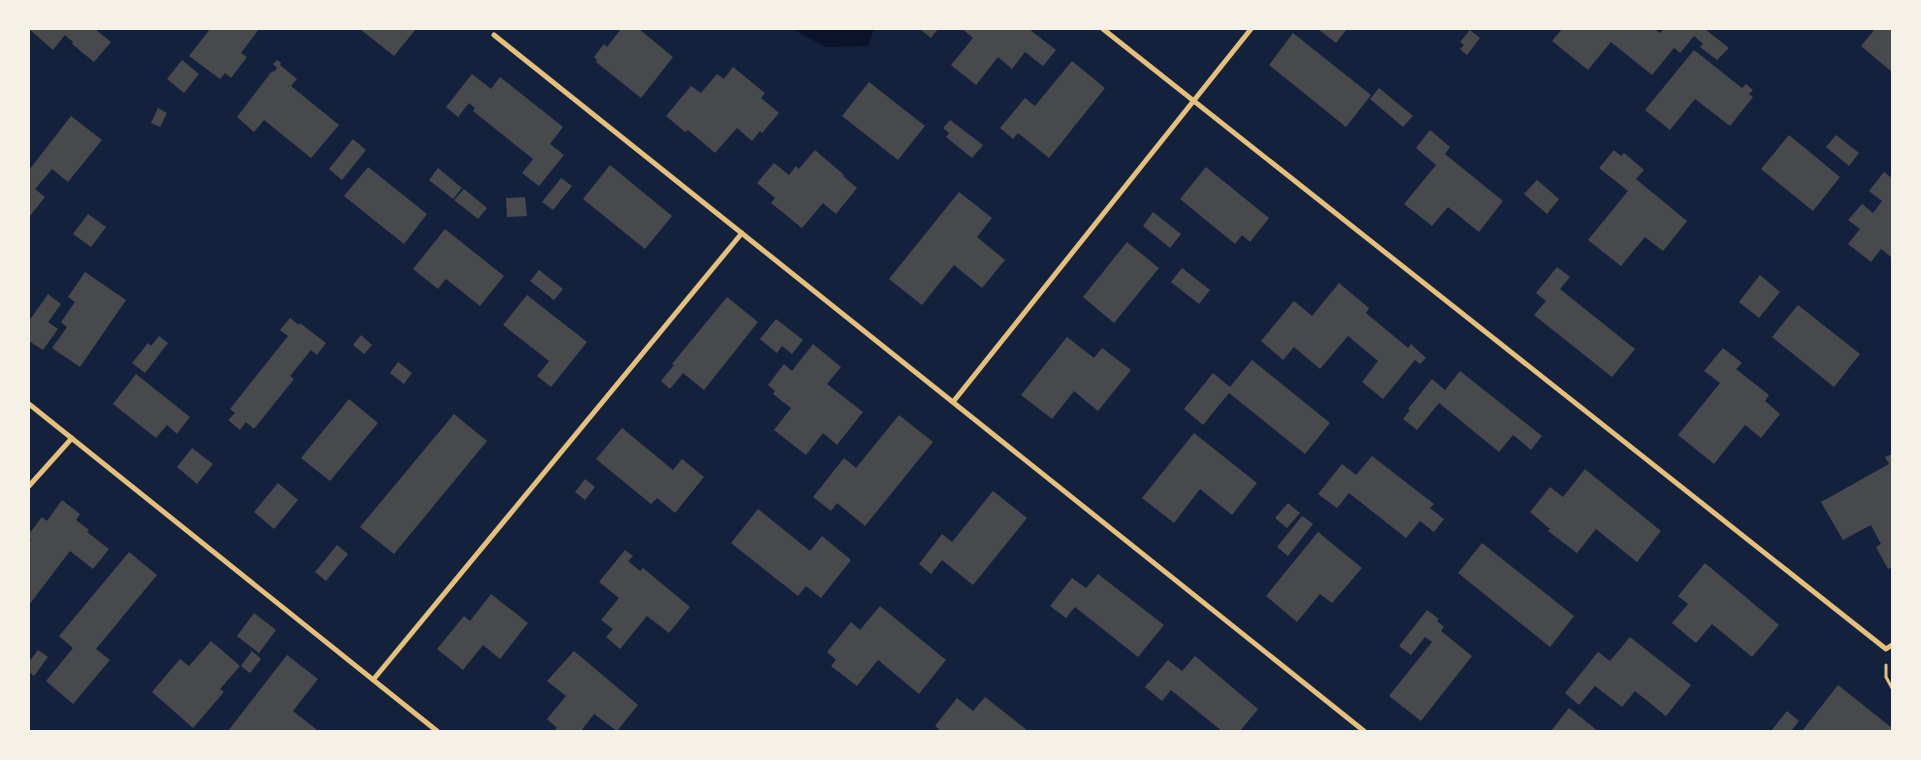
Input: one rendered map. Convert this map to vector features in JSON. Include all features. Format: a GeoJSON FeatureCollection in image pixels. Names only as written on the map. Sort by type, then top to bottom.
{"type":"FeatureCollection","features":[{"type":"Feature","properties":{"kind":"street"},"geometry":{"type":"LineString","coordinates":[[1103,29],[1886,649],[1892,645]]}},
{"type":"Feature","properties":{"kind":"street"},"geometry":{"type":"LineString","coordinates":[[953,402],[1250,29]]}},
{"type":"Feature","properties":{"kind":"street"},"geometry":{"type":"LineString","coordinates":[[494,35],[1364,731]]}},
{"type":"Feature","properties":{"kind":"street"},"geometry":{"type":"LineString","coordinates":[[373,680],[742,233]]}},
{"type":"Feature","properties":{"kind":"street"},"geometry":{"type":"LineString","coordinates":[[29,404],[437,731]]}},
{"type":"Feature","properties":{"kind":"street"},"geometry":{"type":"LineString","coordinates":[[29,486],[72,438]]}},
{"type":"Feature","properties":{"kind":"path"},"geometry":{"type":"LineString","coordinates":[[1886,649],[1886,677],[1892,688]]}},
{"type":"Feature","properties":{"kind":"water"},"geometry":{"type":"Polygon","coordinates":[[[792,29],[874,29],[868,46],[826,47],[792,29]]]}},
{"type":"Feature","properties":{"kind":"building"},"geometry":{"type":"Polygon","coordinates":[[[29,29],[95,29],[111,42],[94,62],[72,44],[73,42],[65,35],[53,50],[29,29]]]}},
{"type":"Feature","properties":{"kind":"building"},"geometry":{"type":"Polygon","coordinates":[[[210,29],[259,29],[241,53],[247,57],[231,78],[225,73],[220,79],[189,56],[210,29]]]}},
{"type":"Feature","properties":{"kind":"building"},"geometry":{"type":"Polygon","coordinates":[[[360,29],[416,29],[394,56],[360,29]]]}},
{"type":"Feature","properties":{"kind":"building"},"geometry":{"type":"Polygon","coordinates":[[[621,29],[639,29],[673,57],[641,98],[596,62],[597,60],[594,57],[604,44],[607,47],[621,29]]]}},
{"type":"Feature","properties":{"kind":"building"},"geometry":{"type":"Polygon","coordinates":[[[920,29],[938,29],[931,38],[920,29]]]}},
{"type":"Feature","properties":{"kind":"building"},"geometry":{"type":"Polygon","coordinates":[[[962,29],[1029,29],[1056,50],[1043,66],[1025,52],[1012,69],[998,57],[976,85],[951,65],[973,38],[962,29]]]}},
{"type":"Feature","properties":{"kind":"building"},"geometry":{"type":"Polygon","coordinates":[[[1318,29],[1347,29],[1336,43],[1318,29]]]}},
{"type":"Feature","properties":{"kind":"building"},"geometry":{"type":"Polygon","coordinates":[[[1562,29],[1654,29],[1660,33],[1664,29],[1705,29],[1729,48],[1717,60],[1700,47],[1703,44],[1694,36],[1680,53],[1674,48],[1652,75],[1611,42],[1588,70],[1552,41],[1562,29]]]}},
{"type":"Feature","properties":{"kind":"building"},"geometry":{"type":"Polygon","coordinates":[[[1875,29],[1892,29],[1892,72],[1861,46],[1875,29]]]}},
{"type":"Feature","properties":{"kind":"building"},"geometry":{"type":"Polygon","coordinates":[[[1470,30],[1480,38],[1467,55],[1460,49],[1464,45],[1460,42],[1470,30]]]}},
{"type":"Feature","properties":{"kind":"building"},"geometry":{"type":"Polygon","coordinates":[[[1293,33],[1371,95],[1346,127],[1269,65],[1293,33]]]}},
{"type":"Feature","properties":{"kind":"building"},"geometry":{"type":"Polygon","coordinates":[[[1694,50],[1742,88],[1746,84],[1753,90],[1749,94],[1753,97],[1730,126],[1695,99],[1670,130],[1645,110],[1694,50]]]}},
{"type":"Feature","properties":{"kind":"building"},"geometry":{"type":"Polygon","coordinates":[[[182,60],[199,74],[184,93],[167,79],[182,60]]]}},
{"type":"Feature","properties":{"kind":"building"},"geometry":{"type":"Polygon","coordinates":[[[277,60],[281,63],[280,65],[297,79],[291,86],[339,125],[311,158],[264,120],[254,132],[237,117],[272,71],[274,72],[277,68],[273,64],[277,60]]]}},
{"type":"Feature","properties":{"kind":"building"},"geometry":{"type":"Polygon","coordinates":[[[1072,61],[1105,88],[1049,158],[1018,133],[1013,139],[1000,128],[1025,98],[1035,106],[1072,61]]]}},
{"type":"Feature","properties":{"kind":"building"},"geometry":{"type":"Polygon","coordinates":[[[733,67],[765,93],[761,98],[779,113],[762,133],[760,131],[752,141],[737,128],[715,153],[688,130],[685,132],[666,116],[691,86],[701,93],[717,74],[724,79],[733,67]]]}},
{"type":"Feature","properties":{"kind":"building"},"geometry":{"type":"Polygon","coordinates":[[[472,74],[491,89],[500,77],[563,127],[550,144],[564,155],[539,186],[522,173],[533,159],[473,111],[475,108],[469,103],[458,117],[446,107],[472,74]]]}},
{"type":"Feature","properties":{"kind":"building"},"geometry":{"type":"Polygon","coordinates":[[[869,82],[925,126],[898,160],[842,116],[869,82]]]}},
{"type":"Feature","properties":{"kind":"building"},"geometry":{"type":"Polygon","coordinates":[[[1379,88],[1413,116],[1403,127],[1370,99],[1379,88]]]}},
{"type":"Feature","properties":{"kind":"building"},"geometry":{"type":"Polygon","coordinates":[[[158,108],[167,113],[160,127],[151,123],[158,108]]]}},
{"type":"Feature","properties":{"kind":"building"},"geometry":{"type":"Polygon","coordinates":[[[71,116],[102,140],[68,182],[52,169],[35,189],[45,197],[29,217],[29,170],[71,116]]]}},
{"type":"Feature","properties":{"kind":"building"},"geometry":{"type":"Polygon","coordinates":[[[950,120],[983,145],[972,158],[946,137],[949,133],[943,128],[950,120]]]}},
{"type":"Feature","properties":{"kind":"building"},"geometry":{"type":"Polygon","coordinates":[[[1430,130],[1450,147],[1445,154],[1503,201],[1479,232],[1448,207],[1432,226],[1404,204],[1436,165],[1416,148],[1430,130]]]}},
{"type":"Feature","properties":{"kind":"building"},"geometry":{"type":"Polygon","coordinates":[[[1789,135],[1840,177],[1813,211],[1761,169],[1789,135]]]}},
{"type":"Feature","properties":{"kind":"building"},"geometry":{"type":"Polygon","coordinates":[[[1836,135],[1859,153],[1849,166],[1826,147],[1836,135]]]}},
{"type":"Feature","properties":{"kind":"building"},"geometry":{"type":"Polygon","coordinates":[[[353,139],[366,150],[342,180],[329,169],[353,139]]]}},
{"type":"Feature","properties":{"kind":"building"},"geometry":{"type":"Polygon","coordinates":[[[815,150],[857,188],[836,214],[823,203],[802,228],[771,203],[775,198],[757,183],[774,163],[789,175],[796,166],[799,169],[815,150]]]}},
{"type":"Feature","properties":{"kind":"building"},"geometry":{"type":"Polygon","coordinates":[[[1614,150],[1621,156],[1624,153],[1644,170],[1636,179],[1687,221],[1663,251],[1645,237],[1621,266],[1588,240],[1628,191],[1599,168],[1614,150]]]}},
{"type":"Feature","properties":{"kind":"building"},"geometry":{"type":"Polygon","coordinates":[[[610,165],[672,216],[645,249],[583,199],[610,165]]]}},
{"type":"Feature","properties":{"kind":"building"},"geometry":{"type":"Polygon","coordinates":[[[368,167],[427,214],[404,244],[344,196],[368,167]]]}},
{"type":"Feature","properties":{"kind":"building"},"geometry":{"type":"Polygon","coordinates":[[[1206,167],[1269,218],[1250,242],[1242,235],[1235,244],[1180,199],[1206,167]]]}},
{"type":"Feature","properties":{"kind":"building"},"geometry":{"type":"Polygon","coordinates":[[[438,168],[462,188],[453,199],[429,180],[438,168]]]}},
{"type":"Feature","properties":{"kind":"building"},"geometry":{"type":"Polygon","coordinates":[[[1884,172],[1892,178],[1892,258],[1881,249],[1871,262],[1848,244],[1860,229],[1848,220],[1862,204],[1873,213],[1882,201],[1869,191],[1884,172]]]}},
{"type":"Feature","properties":{"kind":"building"},"geometry":{"type":"Polygon","coordinates":[[[561,178],[572,186],[553,210],[542,202],[561,178]]]}},
{"type":"Feature","properties":{"kind":"building"},"geometry":{"type":"Polygon","coordinates":[[[1537,180],[1559,199],[1547,214],[1524,194],[1537,180]]]}},
{"type":"Feature","properties":{"kind":"building"},"geometry":{"type":"Polygon","coordinates":[[[464,189],[487,208],[478,219],[454,200],[464,189]]]}},
{"type":"Feature","properties":{"kind":"building"},"geometry":{"type":"Polygon","coordinates":[[[959,192],[992,218],[977,237],[1005,260],[982,288],[954,265],[922,305],[889,279],[959,192]]]}},
{"type":"Feature","properties":{"kind":"building"},"geometry":{"type":"Polygon","coordinates":[[[525,197],[527,216],[507,217],[506,198],[525,197]]]}},
{"type":"Feature","properties":{"kind":"building"},"geometry":{"type":"Polygon","coordinates":[[[1153,212],[1181,234],[1170,248],[1143,226],[1153,212]]]}},
{"type":"Feature","properties":{"kind":"building"},"geometry":{"type":"Polygon","coordinates":[[[88,214],[106,227],[91,247],[73,234],[88,214]]]}},
{"type":"Feature","properties":{"kind":"building"},"geometry":{"type":"Polygon","coordinates":[[[445,229],[504,276],[480,306],[446,279],[438,289],[413,269],[445,229]]]}},
{"type":"Feature","properties":{"kind":"building"},"geometry":{"type":"Polygon","coordinates":[[[1127,242],[1159,268],[1114,323],[1083,297],[1127,242]]]}},
{"type":"Feature","properties":{"kind":"building"},"geometry":{"type":"Polygon","coordinates":[[[1557,267],[1570,277],[1560,289],[1635,349],[1612,377],[1534,315],[1546,301],[1536,293],[1557,267]]]}},
{"type":"Feature","properties":{"kind":"building"},"geometry":{"type":"Polygon","coordinates":[[[1182,268],[1210,290],[1199,304],[1171,282],[1182,268]]]}},
{"type":"Feature","properties":{"kind":"building"},"geometry":{"type":"Polygon","coordinates":[[[539,270],[563,289],[554,300],[530,281],[539,270]]]}},
{"type":"Feature","properties":{"kind":"building"},"geometry":{"type":"Polygon","coordinates":[[[85,272],[126,300],[80,367],[52,348],[67,327],[61,322],[75,302],[68,297],[85,272]]]}},
{"type":"Feature","properties":{"kind":"building"},"geometry":{"type":"Polygon","coordinates":[[[1760,275],[1780,292],[1759,318],[1739,302],[1760,275]]]}},
{"type":"Feature","properties":{"kind":"building"},"geometry":{"type":"Polygon","coordinates":[[[1339,283],[1369,308],[1366,313],[1408,348],[1411,344],[1426,358],[1420,364],[1415,360],[1383,399],[1362,382],[1378,361],[1348,336],[1320,369],[1294,347],[1283,360],[1261,341],[1294,301],[1312,316],[1339,283]]]}},
{"type":"Feature","properties":{"kind":"building"},"geometry":{"type":"Polygon","coordinates":[[[48,294],[61,304],[48,322],[58,329],[43,350],[29,341],[29,321],[48,294]]]}},
{"type":"Feature","properties":{"kind":"building"},"geometry":{"type":"Polygon","coordinates":[[[527,295],[587,342],[551,387],[537,376],[549,361],[503,325],[527,295]]]}},
{"type":"Feature","properties":{"kind":"building"},"geometry":{"type":"Polygon","coordinates":[[[727,297],[758,322],[704,390],[683,373],[670,389],[661,381],[674,365],[672,364],[727,297]]]}},
{"type":"Feature","properties":{"kind":"building"},"geometry":{"type":"Polygon","coordinates":[[[1798,305],[1860,354],[1834,387],[1772,337],[1798,305]]]}},
{"type":"Feature","properties":{"kind":"building"},"geometry":{"type":"Polygon","coordinates":[[[290,318],[299,325],[300,323],[326,343],[317,355],[311,350],[290,376],[294,379],[254,429],[246,422],[240,430],[228,420],[235,413],[230,409],[288,336],[280,330],[290,318]]]}},
{"type":"Feature","properties":{"kind":"building"},"geometry":{"type":"Polygon","coordinates":[[[776,319],[803,340],[792,354],[782,346],[777,353],[760,339],[776,319]]]}},
{"type":"Feature","properties":{"kind":"building"},"geometry":{"type":"Polygon","coordinates":[[[361,335],[372,345],[364,354],[353,345],[361,335]]]}},
{"type":"Feature","properties":{"kind":"building"},"geometry":{"type":"Polygon","coordinates":[[[159,336],[168,343],[145,373],[132,363],[148,343],[151,346],[159,336]]]}},
{"type":"Feature","properties":{"kind":"building"},"geometry":{"type":"Polygon","coordinates":[[[1067,337],[1094,358],[1102,348],[1131,370],[1098,411],[1074,391],[1052,419],[1021,395],[1067,337]]]}},
{"type":"Feature","properties":{"kind":"building"},"geometry":{"type":"Polygon","coordinates":[[[813,344],[841,367],[827,384],[863,412],[837,445],[823,433],[806,455],[774,430],[791,408],[773,394],[775,391],[768,385],[784,364],[792,371],[813,344]]]}},
{"type":"Feature","properties":{"kind":"building"},"geometry":{"type":"Polygon","coordinates":[[[1723,348],[1742,363],[1736,369],[1769,395],[1765,401],[1780,414],[1761,438],[1745,425],[1714,464],[1678,435],[1720,383],[1704,371],[1723,348]]]}},
{"type":"Feature","properties":{"kind":"building"},"geometry":{"type":"Polygon","coordinates":[[[1252,360],[1330,423],[1305,454],[1229,393],[1203,425],[1184,409],[1213,373],[1230,387],[1252,360]]]}},
{"type":"Feature","properties":{"kind":"building"},"geometry":{"type":"Polygon","coordinates":[[[398,362],[412,373],[404,384],[390,373],[398,362]]]}},
{"type":"Feature","properties":{"kind":"building"},"geometry":{"type":"Polygon","coordinates":[[[1460,371],[1542,436],[1531,450],[1513,435],[1499,452],[1439,403],[1417,430],[1403,419],[1410,410],[1408,409],[1432,379],[1445,390],[1460,371]]]}},
{"type":"Feature","properties":{"kind":"building"},"geometry":{"type":"Polygon","coordinates":[[[136,374],[190,417],[177,434],[167,425],[156,438],[113,404],[136,374]]]}},
{"type":"Feature","properties":{"kind":"building"},"geometry":{"type":"Polygon","coordinates":[[[349,399],[378,423],[330,481],[301,458],[349,399]]]}},
{"type":"Feature","properties":{"kind":"building"},"geometry":{"type":"Polygon","coordinates":[[[454,414],[487,441],[394,554],[360,527],[454,414]]]}},
{"type":"Feature","properties":{"kind":"building"},"geometry":{"type":"Polygon","coordinates":[[[899,415],[933,442],[865,526],[837,503],[831,511],[813,497],[844,458],[856,468],[899,415]]]}},
{"type":"Feature","properties":{"kind":"building"},"geometry":{"type":"Polygon","coordinates":[[[622,428],[673,470],[682,459],[704,477],[675,513],[657,498],[651,504],[596,459],[622,428]]]}},
{"type":"Feature","properties":{"kind":"building"},"geometry":{"type":"Polygon","coordinates":[[[1194,433],[1257,483],[1232,515],[1200,489],[1174,523],[1142,498],[1194,433]]]}},
{"type":"Feature","properties":{"kind":"building"},"geometry":{"type":"Polygon","coordinates":[[[192,448],[213,464],[197,484],[177,467],[192,448]]]}},
{"type":"Feature","properties":{"kind":"building"},"geometry":{"type":"Polygon","coordinates":[[[1892,454],[1892,567],[1888,569],[1876,547],[1881,544],[1871,525],[1843,540],[1821,502],[1889,464],[1885,457],[1892,454]]]}},
{"type":"Feature","properties":{"kind":"building"},"geometry":{"type":"Polygon","coordinates":[[[1372,456],[1434,504],[1430,508],[1444,519],[1434,532],[1420,521],[1406,538],[1349,493],[1337,508],[1318,494],[1342,464],[1356,475],[1372,456]]]}},
{"type":"Feature","properties":{"kind":"building"},"geometry":{"type":"Polygon","coordinates":[[[1585,469],[1661,531],[1637,562],[1596,529],[1577,553],[1548,531],[1550,529],[1530,512],[1550,487],[1563,497],[1585,469]]]}},
{"type":"Feature","properties":{"kind":"building"},"geometry":{"type":"Polygon","coordinates":[[[585,479],[595,487],[585,500],[575,492],[585,479]]]}},
{"type":"Feature","properties":{"kind":"building"},"geometry":{"type":"Polygon","coordinates":[[[278,483],[298,500],[274,529],[254,512],[278,483]]]}},
{"type":"Feature","properties":{"kind":"building"},"geometry":{"type":"Polygon","coordinates":[[[993,491],[1027,518],[973,585],[942,560],[931,574],[919,564],[942,534],[952,542],[993,491]]]}},
{"type":"Feature","properties":{"kind":"building"},"geometry":{"type":"Polygon","coordinates":[[[62,500],[80,514],[76,520],[89,530],[87,532],[109,549],[93,569],[70,551],[29,605],[29,543],[31,540],[29,539],[29,534],[42,517],[47,521],[62,500]]]}},
{"type":"Feature","properties":{"kind":"building"},"geometry":{"type":"Polygon","coordinates":[[[1288,503],[1300,513],[1287,528],[1275,518],[1288,503]]]}},
{"type":"Feature","properties":{"kind":"building"},"geometry":{"type":"Polygon","coordinates":[[[758,509],[810,551],[822,536],[851,560],[821,598],[806,586],[798,596],[731,543],[758,509]]]}},
{"type":"Feature","properties":{"kind":"building"},"geometry":{"type":"Polygon","coordinates":[[[1302,516],[1313,524],[1288,556],[1277,547],[1302,516]]]}},
{"type":"Feature","properties":{"kind":"building"},"geometry":{"type":"Polygon","coordinates":[[[1318,532],[1362,568],[1332,603],[1320,594],[1297,622],[1266,596],[1318,532]]]}},
{"type":"Feature","properties":{"kind":"building"},"geometry":{"type":"Polygon","coordinates":[[[1482,543],[1574,616],[1550,647],[1458,573],[1482,543]]]}},
{"type":"Feature","properties":{"kind":"building"},"geometry":{"type":"Polygon","coordinates":[[[337,545],[348,554],[326,581],[315,572],[337,545]]]}},
{"type":"Feature","properties":{"kind":"building"},"geometry":{"type":"Polygon","coordinates":[[[625,550],[633,556],[628,561],[640,571],[643,568],[690,607],[669,633],[647,616],[620,649],[606,637],[613,629],[601,620],[619,598],[599,582],[625,550]]]}},
{"type":"Feature","properties":{"kind":"building"},"geometry":{"type":"Polygon","coordinates":[[[129,552],[157,575],[96,649],[110,660],[73,704],[46,681],[73,648],[59,636],[129,552]]]}},
{"type":"Feature","properties":{"kind":"building"},"geometry":{"type":"Polygon","coordinates":[[[1705,563],[1779,625],[1752,657],[1712,624],[1696,643],[1672,623],[1688,604],[1678,596],[1705,563]]]}},
{"type":"Feature","properties":{"kind":"building"},"geometry":{"type":"Polygon","coordinates":[[[1098,574],[1164,625],[1138,657],[1075,607],[1066,618],[1050,606],[1072,578],[1086,588],[1098,574]]]}},
{"type":"Feature","properties":{"kind":"building"},"geometry":{"type":"Polygon","coordinates":[[[491,594],[528,623],[500,659],[483,645],[463,670],[437,649],[464,616],[470,621],[491,594]]]}},
{"type":"Feature","properties":{"kind":"building"},"geometry":{"type":"Polygon","coordinates":[[[880,606],[946,660],[919,694],[878,660],[857,686],[831,666],[836,660],[827,652],[851,622],[860,630],[880,606]]]}},
{"type":"Feature","properties":{"kind":"building"},"geometry":{"type":"Polygon","coordinates":[[[1427,610],[1439,619],[1437,621],[1444,627],[1441,631],[1472,656],[1421,721],[1389,696],[1432,642],[1425,637],[1411,655],[1399,646],[1427,610]]]}},
{"type":"Feature","properties":{"kind":"building"},"geometry":{"type":"Polygon","coordinates":[[[254,613],[276,630],[259,653],[237,636],[254,613]]]}},
{"type":"Feature","properties":{"kind":"building"},"geometry":{"type":"Polygon","coordinates":[[[1630,637],[1691,685],[1666,716],[1635,691],[1622,707],[1595,686],[1579,705],[1565,693],[1598,652],[1610,661],[1630,637]]]}},
{"type":"Feature","properties":{"kind":"building"},"geometry":{"type":"Polygon","coordinates":[[[211,641],[240,666],[220,689],[224,692],[193,728],[152,692],[180,659],[189,666],[211,641]]]}},
{"type":"Feature","properties":{"kind":"building"},"geometry":{"type":"Polygon","coordinates":[[[38,650],[48,657],[34,676],[29,672],[29,662],[38,650]]]}},
{"type":"Feature","properties":{"kind":"building"},"geometry":{"type":"Polygon","coordinates":[[[252,651],[261,659],[250,673],[241,666],[252,651]]]}},
{"type":"Feature","properties":{"kind":"building"},"geometry":{"type":"Polygon","coordinates":[[[574,651],[638,705],[617,731],[594,714],[581,731],[554,731],[557,728],[547,719],[566,696],[547,681],[574,651]]]}},
{"type":"Feature","properties":{"kind":"building"},"geometry":{"type":"Polygon","coordinates":[[[287,655],[318,679],[293,711],[316,729],[315,731],[228,731],[287,655]]]}},
{"type":"Feature","properties":{"kind":"building"},"geometry":{"type":"Polygon","coordinates":[[[1195,656],[1258,709],[1240,731],[1222,731],[1171,690],[1162,701],[1145,687],[1168,660],[1182,671],[1195,656]]]}},
{"type":"Feature","properties":{"kind":"building"},"geometry":{"type":"Polygon","coordinates":[[[1838,685],[1892,728],[1892,731],[1802,731],[1838,685]]]}},
{"type":"Feature","properties":{"kind":"building"},"geometry":{"type":"Polygon","coordinates":[[[985,697],[1028,731],[941,731],[935,726],[957,698],[973,711],[985,697]]]}},
{"type":"Feature","properties":{"kind":"building"},"geometry":{"type":"Polygon","coordinates":[[[1569,708],[1598,731],[1551,731],[1569,708]]]}},
{"type":"Feature","properties":{"kind":"building"},"geometry":{"type":"Polygon","coordinates":[[[1787,711],[1799,721],[1791,731],[1771,731],[1787,711]]]}}]}
